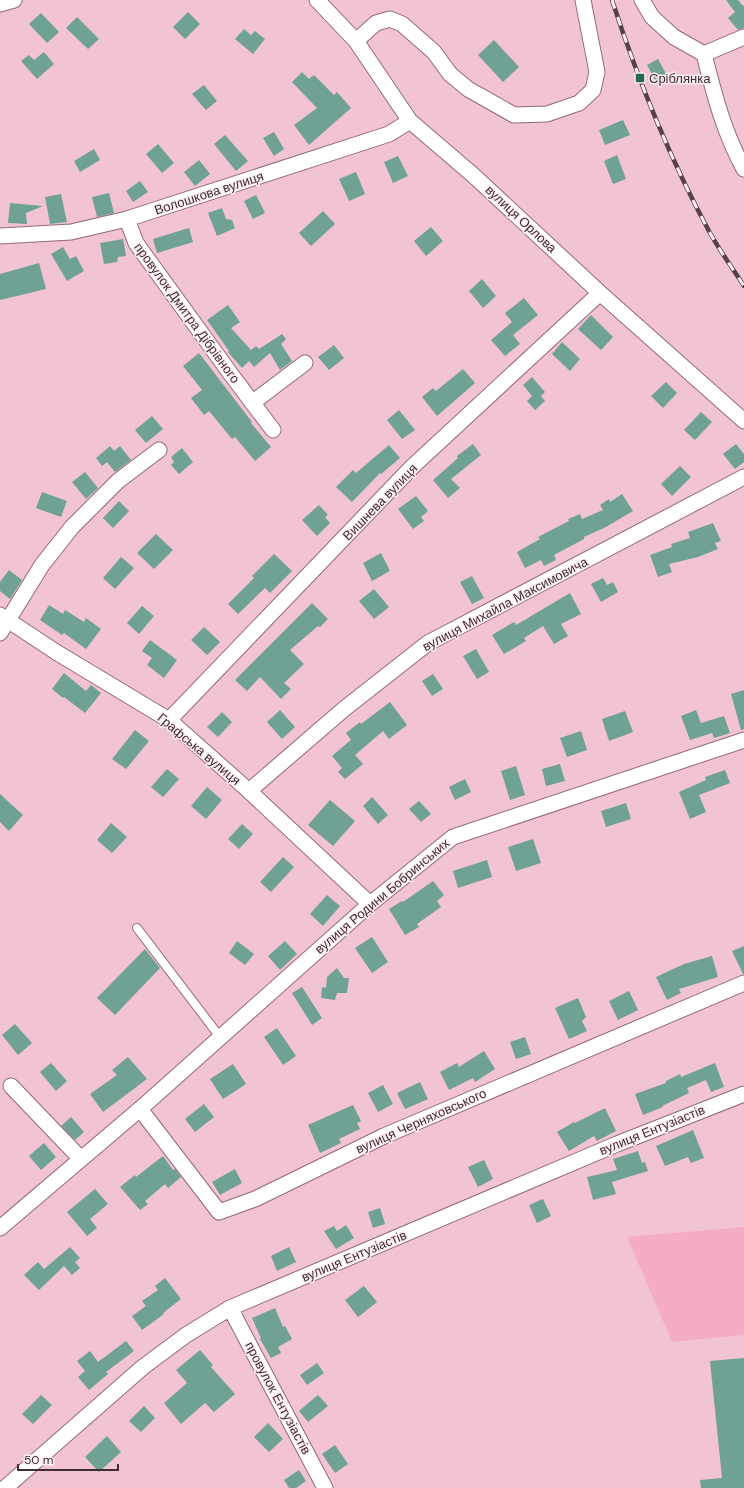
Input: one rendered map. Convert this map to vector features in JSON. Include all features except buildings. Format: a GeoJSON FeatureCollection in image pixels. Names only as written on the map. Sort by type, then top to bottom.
{"type":"FeatureCollection","features":[{"type":"Feature","properties":{"kind":"street"},"geometry":{"type":"LineString","coordinates":[[0,4],[14,0]]}},
{"type":"Feature","properties":{"kind":"street","name":"вулиця Орлова"},"geometry":{"type":"LineString","coordinates":[[317,0],[356,41],[410,120],[473,175],[600,293],[744,421]]}},
{"type":"Feature","properties":{"kind":"street"},"geometry":{"type":"LineString","coordinates":[[356,41],[376,23],[390,20],[402,24],[434,52],[450,74],[468,89],[514,115],[547,114],[579,103],[593,90],[597,72],[583,0]]}},
{"type":"Feature","properties":{"kind":"street"},"geometry":{"type":"LineString","coordinates":[[642,0],[652,17],[674,37],[704,54],[718,107],[734,152],[744,169]]}},
{"type":"Feature","properties":{"kind":"street"},"geometry":{"type":"LineString","coordinates":[[704,54],[744,37]]}},
{"type":"Feature","properties":{"kind":"street","name":"Волошкова вулиця"},"geometry":{"type":"LineString","coordinates":[[0,236],[71,232],[127,219],[389,134],[410,120]]}},
{"type":"Feature","properties":{"kind":"street","name":"провулок Дмитра Дібрівного"},"geometry":{"type":"LineString","coordinates":[[127,219],[136,243],[273,430]]}},
{"type":"Feature","properties":{"kind":"street","name":"Вишнева вулиця"},"geometry":{"type":"LineString","coordinates":[[169,720],[412,468],[600,293]]}},
{"type":"Feature","properties":{"kind":"street"},"geometry":{"type":"LineString","coordinates":[[252,403],[305,364]]}},
{"type":"Feature","properties":{"kind":"street"},"geometry":{"type":"LineString","coordinates":[[0,633],[4,617],[72,527],[118,481],[159,450]]}},
{"type":"Feature","properties":{"kind":"street","name":"вулиця Михайла Максимовича"},"geometry":{"type":"LineString","coordinates":[[249,791],[344,709],[428,644],[744,477]]}},
{"type":"Feature","properties":{"kind":"street","name":"Графська вулиця"},"geometry":{"type":"LineString","coordinates":[[4,617],[56,652],[169,720],[249,791],[370,904]]}},
{"type":"Feature","properties":{"kind":"street","name":"вулиця Родини Бобринських"},"geometry":{"type":"LineString","coordinates":[[0,1228],[140,1109],[370,904],[452,837],[744,740]]}},
{"type":"Feature","properties":{"kind":"street","name":"вулиця Черняховського"},"geometry":{"type":"LineString","coordinates":[[140,1109],[219,1212],[255,1199],[384,1136],[744,983]]}},
{"type":"Feature","properties":{"kind":"street"},"geometry":{"type":"LineString","coordinates":[[11,1086],[81,1159]]}},
{"type":"Feature","properties":{"kind":"street","name":"вулиця Ентузіастів"},"geometry":{"type":"LineString","coordinates":[[5,1488],[143,1367],[186,1335],[230,1308],[618,1144],[744,1094]]}},
{"type":"Feature","properties":{"kind":"street","name":"провулок Ентузіастів"},"geometry":{"type":"LineString","coordinates":[[230,1308],[325,1488]]}},
{"type":"Feature","properties":{"kind":"lane"},"geometry":{"type":"LineString","coordinates":[[137,928],[220,1037]]}},
{"type":"Feature","properties":{"kind":"shaded area"},"geometry":{"type":"Polygon","coordinates":[[[744,1227],[744,1335],[672,1342],[627,1237],[744,1227]]]}},
{"type":"Feature","properties":{"kind":"railway"},"geometry":{"type":"LineString","coordinates":[[612,0],[644,89],[681,177],[710,233],[744,286]]}},
{"type":"Feature","properties":{"kind":"place","name":"Сріблянка"},"geometry":{"type":"Point","coordinates":[640,78]}}]}
